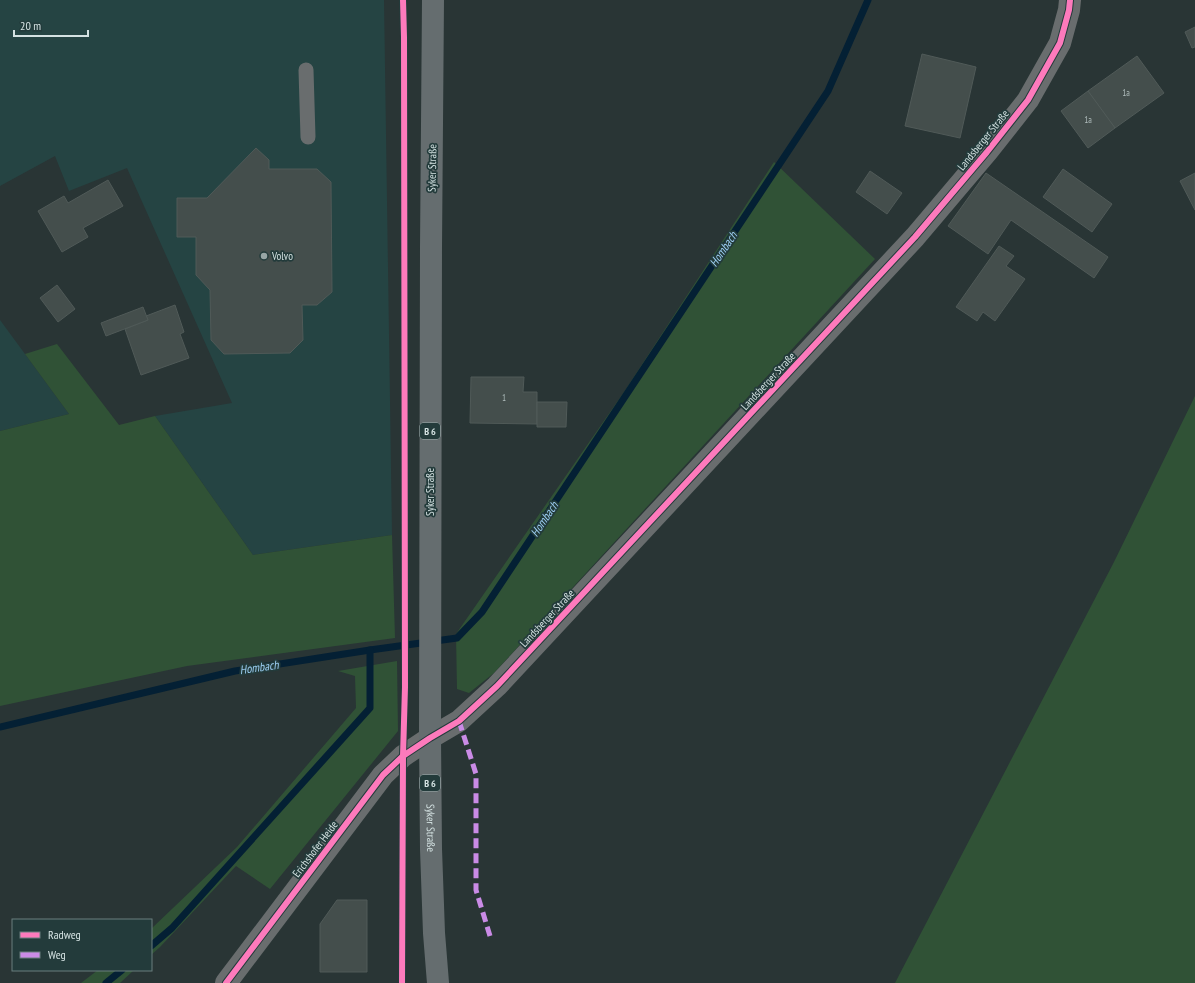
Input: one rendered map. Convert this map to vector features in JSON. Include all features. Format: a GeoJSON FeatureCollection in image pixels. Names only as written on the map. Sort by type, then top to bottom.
{"type":"FeatureCollection","features":[{"type":"Feature","properties":{"kind":"main road","name":"Syker Straße"},"geometry":{"type":"LineString","coordinates":[[433,0],[430,849],[438,983]]}},
{"type":"Feature","properties":{"kind":"street","name":"Landsberger Straße"},"geometry":{"type":"LineString","coordinates":[[430,738],[459,721],[497,686],[915,238],[987,152],[1028,100],[1060,43],[1069,10],[1070,0]]}},
{"type":"Feature","properties":{"kind":"street","name":"Erichshofer Heide"},"geometry":{"type":"LineString","coordinates":[[226,983],[383,775],[403,756],[430,738]]}},
{"type":"Feature","properties":{"kind":"lane"},"geometry":{"type":"LineString","coordinates":[[306,70],[308,137]]}},
{"type":"Feature","properties":{"kind":"shaded area"},"geometry":{"type":"Polygon","coordinates":[[[0,0],[384,0],[392,535],[253,555],[155,416],[232,403],[127,168],[69,191],[55,156],[0,186],[0,0]]]}},
{"type":"Feature","properties":{"kind":"shaded area"},"geometry":{"type":"Polygon","coordinates":[[[0,320],[25,354],[69,414],[0,431],[0,320]]]}},
{"type":"Feature","properties":{"kind":"green space"},"geometry":{"type":"Polygon","coordinates":[[[774,162],[875,259],[494,673],[469,693],[457,689],[456,634],[624,392],[774,162]]]}},
{"type":"Feature","properties":{"kind":"green space"},"geometry":{"type":"Polygon","coordinates":[[[57,344],[119,425],[155,416],[253,555],[392,535],[395,638],[187,666],[0,706],[0,431],[69,414],[25,354],[57,344]]]}},
{"type":"Feature","properties":{"kind":"green space"},"geometry":{"type":"Polygon","coordinates":[[[1195,396],[1195,983],[895,983],[1114,562],[1195,396]]]}},
{"type":"Feature","properties":{"kind":"green space"},"geometry":{"type":"Polygon","coordinates":[[[397,661],[398,731],[270,889],[236,866],[152,954],[152,928],[237,847],[356,708],[355,676],[338,671],[397,661]]]}},
{"type":"Feature","properties":{"kind":"green space"},"geometry":{"type":"Polygon","coordinates":[[[97,971],[133,971],[120,983],[81,983],[97,971]]]}},
{"type":"Feature","properties":{"kind":"building"},"geometry":{"type":"Polygon","coordinates":[[[1195,27],[1195,47],[1192,48],[1185,32],[1195,27]]]}},
{"type":"Feature","properties":{"kind":"building"},"geometry":{"type":"Polygon","coordinates":[[[922,54],[976,67],[960,138],[905,126],[922,54]]]}},
{"type":"Feature","properties":{"kind":"building"},"geometry":{"type":"Polygon","coordinates":[[[1137,56],[1164,93],[1115,128],[1088,91],[1137,56]]]}},
{"type":"Feature","properties":{"kind":"building"},"geometry":{"type":"Polygon","coordinates":[[[1088,91],[1115,128],[1088,148],[1061,111],[1088,91]]]}},
{"type":"Feature","properties":{"kind":"building","name":"Volvo"},"geometry":{"type":"Polygon","coordinates":[[[256,148],[269,160],[269,169],[317,169],[331,182],[332,292],[317,305],[302,305],[303,340],[290,353],[224,354],[211,340],[210,290],[196,275],[196,237],[177,237],[177,198],[207,198],[256,148]]]}},
{"type":"Feature","properties":{"kind":"building"},"geometry":{"type":"Polygon","coordinates":[[[1063,169],[1112,204],[1092,232],[1043,197],[1063,169]]]}},
{"type":"Feature","properties":{"kind":"building"},"geometry":{"type":"Polygon","coordinates":[[[870,171],[902,193],[887,214],[856,192],[870,171]]]}},
{"type":"Feature","properties":{"kind":"building"},"geometry":{"type":"Polygon","coordinates":[[[986,173],[1108,257],[1094,278],[1011,220],[988,254],[948,226],[986,173]]]}},
{"type":"Feature","properties":{"kind":"building"},"geometry":{"type":"Polygon","coordinates":[[[1195,173],[1195,210],[1180,181],[1195,173]]]}},
{"type":"Feature","properties":{"kind":"building"},"geometry":{"type":"Polygon","coordinates":[[[108,180],[123,206],[83,228],[88,237],[62,252],[38,211],[64,196],[68,203],[108,180]]]}},
{"type":"Feature","properties":{"kind":"building"},"geometry":{"type":"Polygon","coordinates":[[[999,246],[1014,256],[1006,266],[1025,279],[995,321],[983,312],[977,321],[956,307],[999,246]]]}},
{"type":"Feature","properties":{"kind":"building"},"geometry":{"type":"Polygon","coordinates":[[[57,285],[75,309],[58,322],[40,298],[57,285]]]}},
{"type":"Feature","properties":{"kind":"building"},"geometry":{"type":"Polygon","coordinates":[[[175,305],[184,332],[180,334],[189,358],[141,375],[125,329],[148,320],[146,316],[175,305]]]}},
{"type":"Feature","properties":{"kind":"building"},"geometry":{"type":"Polygon","coordinates":[[[143,307],[148,320],[106,336],[101,323],[143,307]]]}},
{"type":"Feature","properties":{"kind":"building"},"geometry":{"type":"Polygon","coordinates":[[[471,377],[524,377],[523,392],[537,392],[537,424],[470,423],[471,377]]]}},
{"type":"Feature","properties":{"kind":"building"},"geometry":{"type":"Polygon","coordinates":[[[537,402],[567,402],[566,427],[537,427],[537,402]]]}},
{"type":"Feature","properties":{"kind":"building"},"geometry":{"type":"Polygon","coordinates":[[[337,900],[367,900],[367,972],[320,972],[320,924],[337,900]]]}},
{"type":"Feature","properties":{"kind":"waterway","name":"Hombach"},"geometry":{"type":"LineString","coordinates":[[0,727],[235,671],[457,638],[482,612],[828,91],[868,0]]}},
{"type":"Feature","properties":{"kind":"waterway"},"geometry":{"type":"LineString","coordinates":[[152,945],[172,928],[370,708],[370,650]]}},
{"type":"Feature","properties":{"kind":"waterway"},"geometry":{"type":"LineString","coordinates":[[106,983],[121,971]]}},
{"type":"Feature","properties":{"kind":"marked path"},"geometry":{"type":"LineString","coordinates":[[459,721],[476,774],[476,890],[490,936]]}},
{"type":"Feature","properties":{"kind":"cycle path"},"geometry":{"type":"LineString","coordinates":[[402,983],[403,756],[405,687],[403,0]]}},
{"type":"Feature","properties":{"kind":"cycle path"},"geometry":{"type":"LineString","coordinates":[[226,983],[383,775],[403,756],[459,721],[497,686],[915,237],[987,152],[1028,100],[1060,43],[1069,10],[1070,0]]}},
{"type":"Feature","properties":{"kind":"place","name":"Volvo"},"geometry":{"type":"Point","coordinates":[264,256]}}]}
